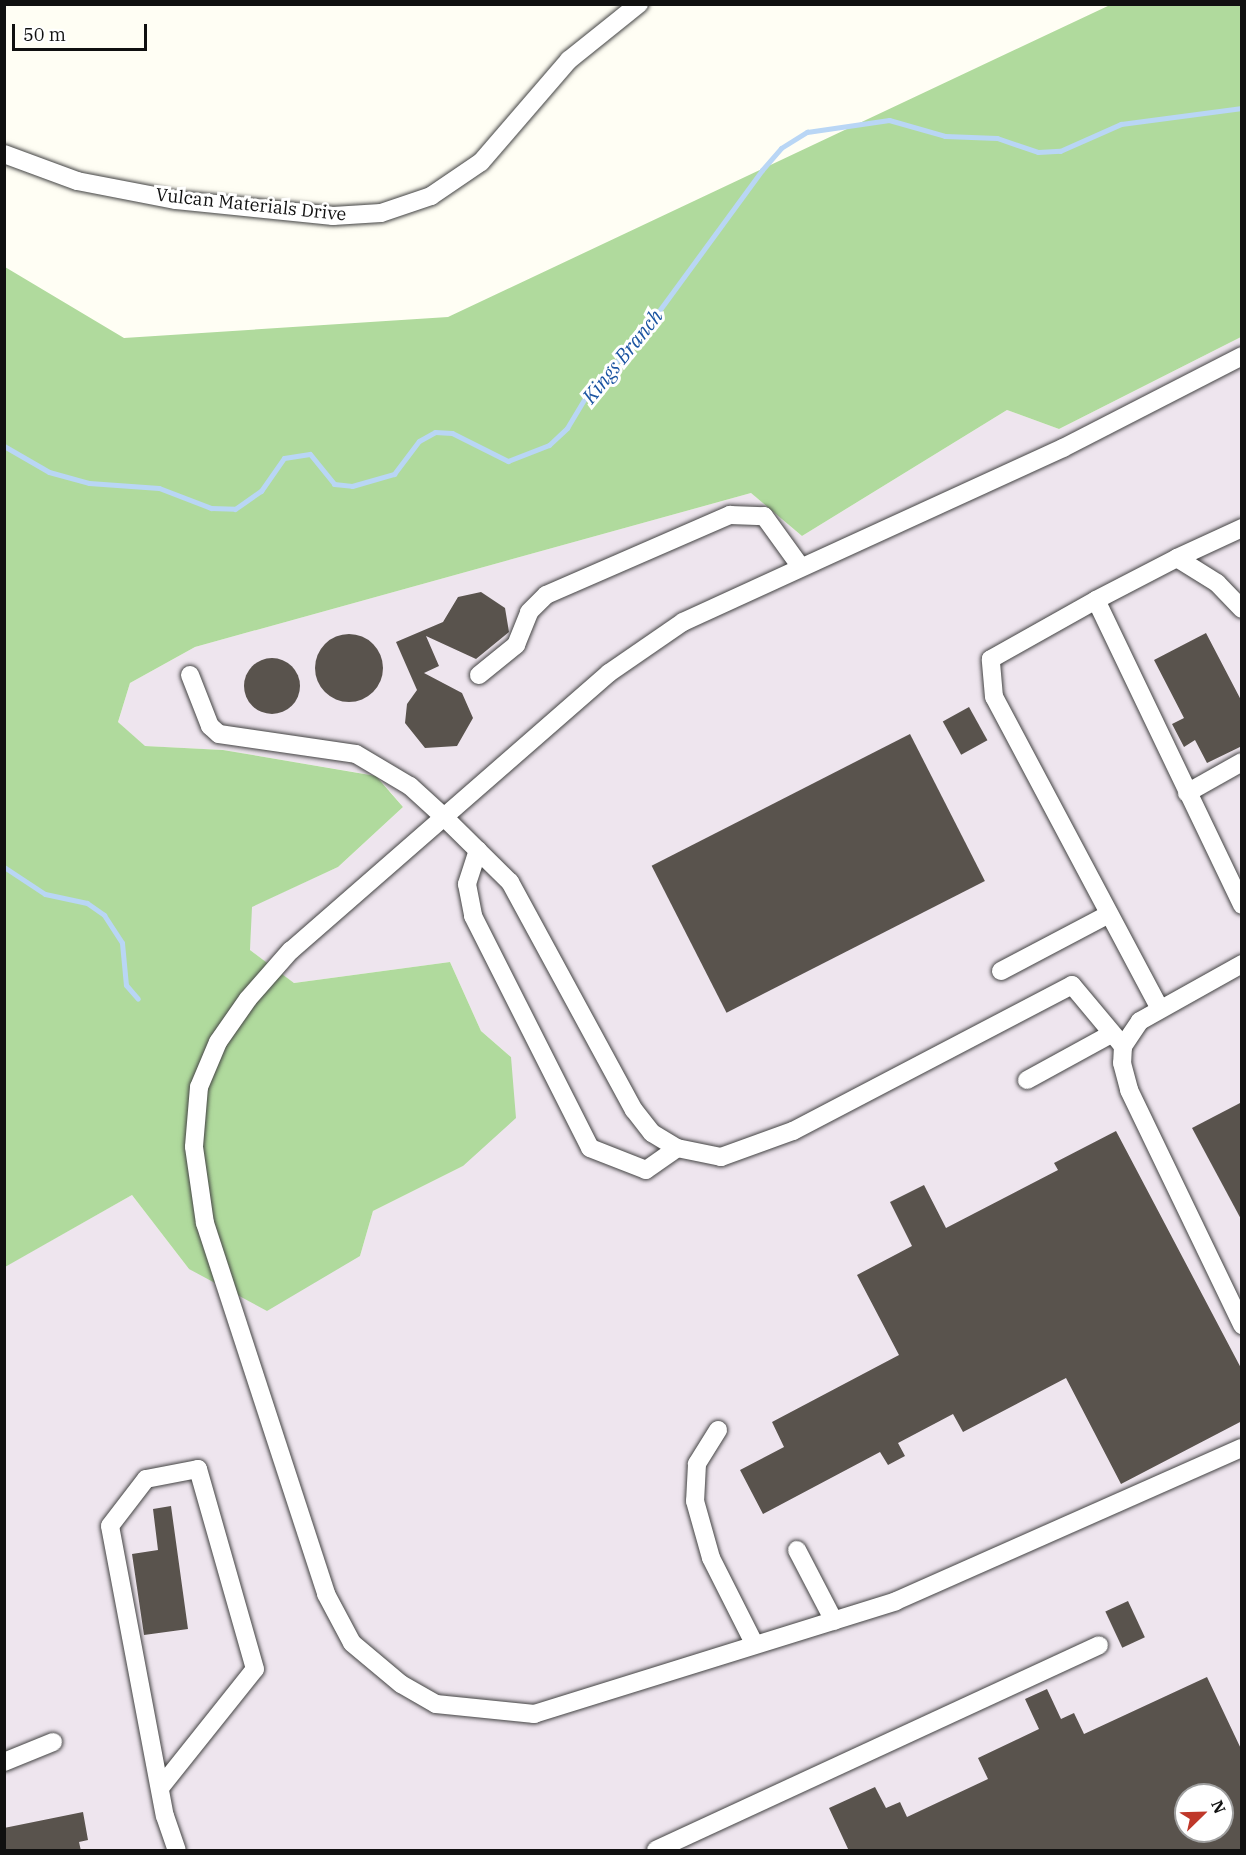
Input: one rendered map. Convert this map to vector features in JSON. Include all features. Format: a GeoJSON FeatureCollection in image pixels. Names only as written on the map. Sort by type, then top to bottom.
{"type":"FeatureCollection","features":[{"type":"Feature","properties":{"kind":"street","name":"Vulcan Materials Drive"},"geometry":{"type":"LineString","coordinates":[[4,154],[77,181],[176,200],[333,216],[381,213],[431,196],[481,162],[568,60],[639,4]]}},
{"type":"Feature","properties":{"kind":"street"},"geometry":{"type":"LineString","coordinates":[[1242,356],[1063,448],[800,566],[683,622],[609,673],[291,950],[218,1042],[199,1088],[194,1147],[205,1223],[326,1594],[352,1643],[401,1684],[436,1704],[485,1713],[534,1714],[896,1601],[1242,1448]]}},
{"type":"Feature","properties":{"kind":"street"},"geometry":{"type":"LineString","coordinates":[[479,675],[516,645],[529,612],[546,595],[730,515],[764,516],[800,566]]}},
{"type":"Feature","properties":{"kind":"street"},"geometry":{"type":"LineString","coordinates":[[1160,1009],[994,698],[991,659],[1096,600],[1177,558],[1242,528]]}},
{"type":"Feature","properties":{"kind":"street"},"geometry":{"type":"LineString","coordinates":[[1177,558],[1217,583],[1242,609]]}},
{"type":"Feature","properties":{"kind":"street"},"geometry":{"type":"LineString","coordinates":[[1096,600],[1242,905]]}},
{"type":"Feature","properties":{"kind":"street"},"geometry":{"type":"LineString","coordinates":[[190,675],[210,726],[219,734],[356,754],[410,786],[478,850],[510,882],[528,910],[634,1110],[652,1133],[677,1148],[722,1157],[764,1143],[1072,985],[1117,1040],[1129,1090],[1242,1325]]}},
{"type":"Feature","properties":{"kind":"street"},"geometry":{"type":"LineString","coordinates":[[1187,793],[1242,762]]}},
{"type":"Feature","properties":{"kind":"street"},"geometry":{"type":"LineString","coordinates":[[478,850],[467,884],[473,916],[590,1148],[646,1170],[677,1148]]}},
{"type":"Feature","properties":{"kind":"street"},"geometry":{"type":"LineString","coordinates":[[1001,971],[1109,914]]}},
{"type":"Feature","properties":{"kind":"street"},"geometry":{"type":"LineString","coordinates":[[1027,1080],[1117,1040],[1140,1021],[1242,964]]}},
{"type":"Feature","properties":{"kind":"street"},"geometry":{"type":"LineString","coordinates":[[718,1430],[697,1464],[695,1501],[711,1558],[755,1645]]}},
{"type":"Feature","properties":{"kind":"street"},"geometry":{"type":"LineString","coordinates":[[160,1788],[255,1669],[198,1469],[146,1479],[110,1526],[160,1788],[177,1851]]}},
{"type":"Feature","properties":{"kind":"street"},"geometry":{"type":"LineString","coordinates":[[797,1550],[834,1620]]}},
{"type":"Feature","properties":{"kind":"street"},"geometry":{"type":"LineString","coordinates":[[657,1851],[1100,1645]]}},
{"type":"Feature","properties":{"kind":"street"},"geometry":{"type":"LineString","coordinates":[[4,1762],[53,1742]]}},
{"type":"Feature","properties":{"kind":"shaded area"},"geometry":{"type":"Polygon","coordinates":[[[1241,337],[1241,1850],[5,1850],[4,1267],[132,1195],[189,1269],[360,1256],[373,1211],[463,1166],[511,1057],[481,1031],[450,962],[294,983],[250,950],[251,907],[338,867],[403,807],[377,776],[223,750],[144,746],[118,722],[130,683],[195,647],[751,493],[802,536],[1007,410],[1059,429],[1241,337]]]}},
{"type":"Feature","properties":{"kind":"green space"},"geometry":{"type":"Polygon","coordinates":[[[1110,5],[1241,5],[1241,337],[1059,429],[1007,410],[802,536],[751,493],[195,647],[130,683],[118,722],[145,746],[223,750],[376,776],[403,807],[338,867],[252,907],[250,950],[294,983],[450,962],[481,1031],[511,1057],[516,1118],[463,1166],[373,1211],[360,1256],[267,1311],[189,1269],[132,1195],[5,1267],[5,267],[124,338],[448,317],[1110,5]]]}},
{"type":"Feature","properties":{"kind":"building"},"geometry":{"type":"Polygon","coordinates":[[[481,592],[505,608],[509,632],[476,659],[426,636],[439,666],[424,673],[462,693],[473,718],[457,746],[425,748],[405,723],[407,704],[417,690],[396,642],[443,622],[458,597],[481,592]]]}},
{"type":"Feature","properties":{"kind":"building"},"geometry":{"type":"Polygon","coordinates":[[[1206,633],[1242,702],[1242,746],[1207,763],[1195,740],[1184,747],[1172,724],[1184,718],[1154,660],[1206,633]]]}},
{"type":"Feature","properties":{"kind":"building"},"geometry":{"type":"Polygon","coordinates":[[[342,634],[356,634],[368,639],[378,649],[383,668],[378,687],[368,697],[356,702],[342,702],[330,697],[320,687],[315,675],[315,661],[320,649],[330,639],[342,634]]]}},
{"type":"Feature","properties":{"kind":"building"},"geometry":{"type":"Polygon","coordinates":[[[266,658],[278,658],[292,666],[300,680],[298,697],[292,706],[278,714],[266,714],[249,702],[244,692],[244,680],[256,663],[266,658]]]}},
{"type":"Feature","properties":{"kind":"building"},"geometry":{"type":"Polygon","coordinates":[[[969,707],[987,740],[961,755],[943,722],[969,707]]]}},
{"type":"Feature","properties":{"kind":"building"},"geometry":{"type":"Polygon","coordinates":[[[910,734],[985,881],[727,1013],[652,866],[910,734]]]}},
{"type":"Feature","properties":{"kind":"building"},"geometry":{"type":"Polygon","coordinates":[[[1242,1102],[1242,1221],[1192,1128],[1242,1102]]]}},
{"type":"Feature","properties":{"kind":"building"},"geometry":{"type":"Polygon","coordinates":[[[1116,1131],[1242,1370],[1242,1421],[1121,1484],[1066,1378],[963,1432],[953,1414],[898,1443],[905,1456],[888,1465],[880,1452],[763,1514],[740,1470],[784,1447],[772,1422],[899,1355],[857,1275],[912,1246],[890,1202],[924,1185],[946,1228],[1058,1170],[1054,1163],[1116,1131]]]}},
{"type":"Feature","properties":{"kind":"building"},"geometry":{"type":"Polygon","coordinates":[[[171,1506],[188,1629],[144,1635],[132,1554],[158,1550],[153,1509],[171,1506]]]}},
{"type":"Feature","properties":{"kind":"building"},"geometry":{"type":"Polygon","coordinates":[[[1128,1601],[1145,1637],[1122,1648],[1105,1612],[1128,1601]]]}},
{"type":"Feature","properties":{"kind":"building"},"geometry":{"type":"Polygon","coordinates":[[[1207,1677],[1242,1751],[1242,1851],[849,1851],[829,1808],[875,1787],[886,1808],[900,1802],[907,1817],[988,1779],[978,1758],[1039,1729],[1025,1699],[1047,1689],[1061,1719],[1074,1713],[1084,1734],[1207,1677]]]}},
{"type":"Feature","properties":{"kind":"building"},"geometry":{"type":"Polygon","coordinates":[[[83,1812],[88,1840],[79,1842],[81,1851],[4,1851],[4,1828],[83,1812]]]}},
{"type":"Feature","properties":{"kind":"waterway","name":"Kings Branch"},"geometry":{"type":"LineString","coordinates":[[4,446],[49,472],[89,483],[159,488],[211,508],[235,509],[261,491],[284,458],[310,454],[334,484],[352,486],[394,474],[419,441],[435,432],[452,433],[508,461],[549,445],[567,428],[586,396],[645,330],[762,170],[781,148],[807,132],[889,120],[945,136],[997,138],[1038,152],[1060,151],[1121,124],[1242,108]]}},
{"type":"Feature","properties":{"kind":"waterway"},"geometry":{"type":"LineString","coordinates":[[4,867],[45,894],[87,903],[104,915],[122,943],[126,985],[138,999]]}}]}
